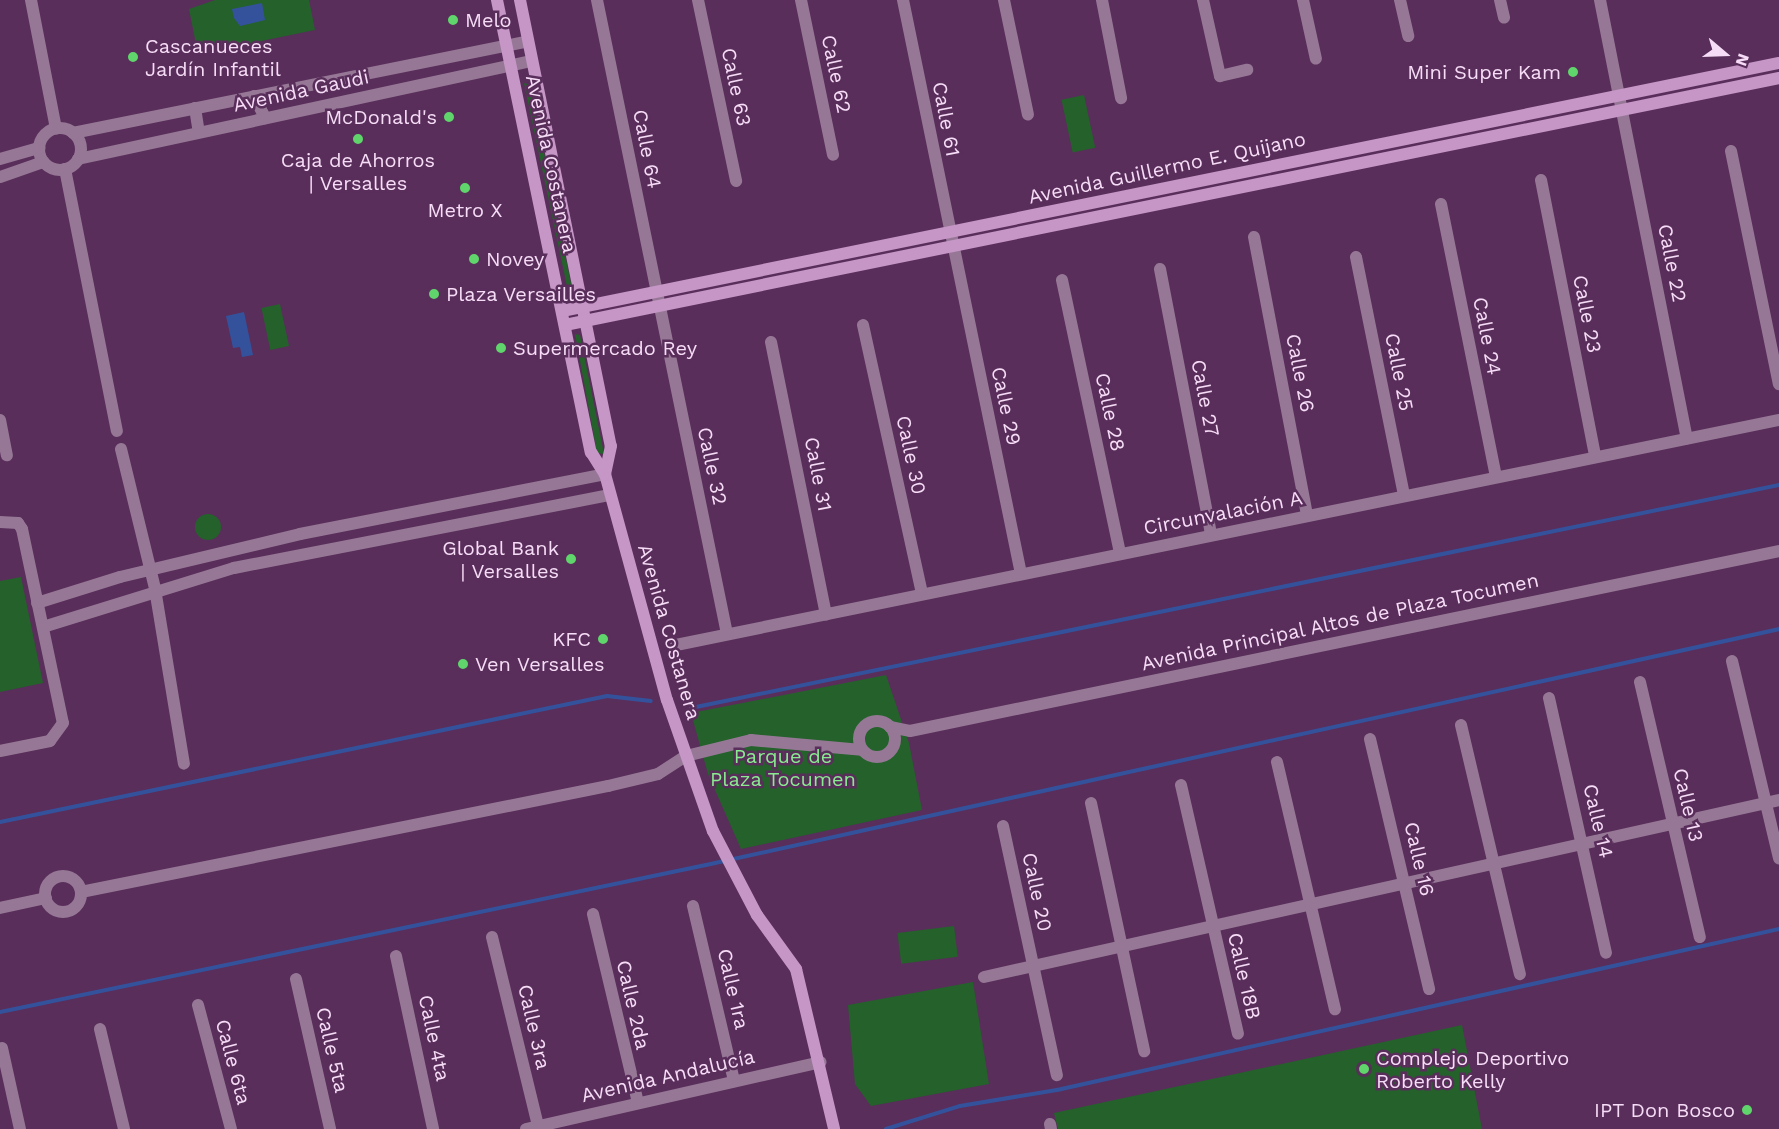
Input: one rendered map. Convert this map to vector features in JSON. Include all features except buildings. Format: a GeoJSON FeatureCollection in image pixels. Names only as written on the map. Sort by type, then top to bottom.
{"type":"FeatureCollection","features":[{"type":"Feature","properties":{"kind":"street"},"geometry":{"type":"LineString","coordinates":[[31,0],[56,129]]}},
{"type":"Feature","properties":{"kind":"street","name":"Avenida Costanera"},"geometry":{"type":"LineString","coordinates":[[497,0],[591,452],[605,474],[686,756],[723,851],[732,871],[796,969],[820,1062],[834,1129]]}},
{"type":"Feature","properties":{"kind":"street","name":"Avenida Costanera"},"geometry":{"type":"LineString","coordinates":[[520,0],[610,446],[605,474]]}},
{"type":"Feature","properties":{"kind":"street","name":"Calle 64"},"geometry":{"type":"LineString","coordinates":[[597,0],[659,306]]}},
{"type":"Feature","properties":{"kind":"street","name":"Calle 63"},"geometry":{"type":"LineString","coordinates":[[698,0],[736,181]]}},
{"type":"Feature","properties":{"kind":"street","name":"Calle 62"},"geometry":{"type":"LineString","coordinates":[[801,0],[833,155]]}},
{"type":"Feature","properties":{"kind":"street","name":"Calle 61"},"geometry":{"type":"LineString","coordinates":[[903,0],[952,246]]}},
{"type":"Feature","properties":{"kind":"street"},"geometry":{"type":"LineString","coordinates":[[1004,0],[1028,115]]}},
{"type":"Feature","properties":{"kind":"street"},"geometry":{"type":"LineString","coordinates":[[1102,0],[1120,98]]}},
{"type":"Feature","properties":{"kind":"street"},"geometry":{"type":"LineString","coordinates":[[1203,0],[1220,76],[1247,70]]}},
{"type":"Feature","properties":{"kind":"street"},"geometry":{"type":"LineString","coordinates":[[1304,0],[1316,59]]}},
{"type":"Feature","properties":{"kind":"street"},"geometry":{"type":"LineString","coordinates":[[1400,0],[1407,36]]}},
{"type":"Feature","properties":{"kind":"street"},"geometry":{"type":"LineString","coordinates":[[1500,0],[1504,18]]}},
{"type":"Feature","properties":{"kind":"street","name":"Calle 22"},"geometry":{"type":"LineString","coordinates":[[1600,0],[1687,438]]}},
{"type":"Feature","properties":{"kind":"street","name":"Avenida Gaudi"},"geometry":{"type":"LineString","coordinates":[[76,137],[125,123],[528,40]]}},
{"type":"Feature","properties":{"kind":"street","name":"Avenida Gaudi"},"geometry":{"type":"LineString","coordinates":[[78,159],[532,61]]}},
{"type":"Feature","properties":{"kind":"street","name":"Avenida Guillermo E. Quijano"},"geometry":{"type":"LineString","coordinates":[[562,311],[1779,63]]}},
{"type":"Feature","properties":{"kind":"street","name":"Avenida Guillermo E. Quijano"},"geometry":{"type":"LineString","coordinates":[[565,325],[1779,78]]}},
{"type":"Feature","properties":{"kind":"street"},"geometry":{"type":"LineString","coordinates":[[254,96],[265,118]]}},
{"type":"Feature","properties":{"kind":"street"},"geometry":{"type":"LineString","coordinates":[[195,108],[199,132]]}},
{"type":"Feature","properties":{"kind":"street"},"geometry":{"type":"LineString","coordinates":[[56,129],[76,137],[78,159],[65,169]]}},
{"type":"Feature","properties":{"kind":"street"},"geometry":{"type":"LineString","coordinates":[[0,159],[39,148],[56,129]]}},
{"type":"Feature","properties":{"kind":"street"},"geometry":{"type":"LineString","coordinates":[[1388,142],[1390,157]]}},
{"type":"Feature","properties":{"kind":"street"},"geometry":{"type":"LineString","coordinates":[[39,148],[43,162]]}},
{"type":"Feature","properties":{"kind":"street"},"geometry":{"type":"LineString","coordinates":[[1731,151],[1779,384]]}},
{"type":"Feature","properties":{"kind":"street"},"geometry":{"type":"LineString","coordinates":[[0,177],[43,162],[65,169]]}},
{"type":"Feature","properties":{"kind":"street"},"geometry":{"type":"LineString","coordinates":[[65,169],[117,431]]}},
{"type":"Feature","properties":{"kind":"street","name":"Calle 23"},"geometry":{"type":"LineString","coordinates":[[1541,180],[1595,456]]}},
{"type":"Feature","properties":{"kind":"street"},"geometry":{"type":"LineString","coordinates":[[1176,186],[1178,200]]}},
{"type":"Feature","properties":{"kind":"street","name":"Calle 24"},"geometry":{"type":"LineString","coordinates":[[1441,204],[1496,476]]}},
{"type":"Feature","properties":{"kind":"street","name":"Calle 26"},"geometry":{"type":"LineString","coordinates":[[1254,237],[1307,516]]}},
{"type":"Feature","properties":{"kind":"street","name":"Calle 29"},"geometry":{"type":"LineString","coordinates":[[952,246],[1021,574]]}},
{"type":"Feature","properties":{"kind":"street","name":"Calle 25"},"geometry":{"type":"LineString","coordinates":[[1356,256],[1404,495]]}},
{"type":"Feature","properties":{"kind":"street","name":"Calle 27"},"geometry":{"type":"LineString","coordinates":[[1160,269],[1211,535]]}},
{"type":"Feature","properties":{"kind":"street","name":"Calle 28"},"geometry":{"type":"LineString","coordinates":[[1062,280],[1120,553]]}},
{"type":"Feature","properties":{"kind":"street","name":"Calle 32"},"geometry":{"type":"LineString","coordinates":[[659,306],[727,634]]}},
{"type":"Feature","properties":{"kind":"street","name":"Calle 30"},"geometry":{"type":"LineString","coordinates":[[863,325],[922,593]]}},
{"type":"Feature","properties":{"kind":"street","name":"Calle 31"},"geometry":{"type":"LineString","coordinates":[[771,342],[826,614]]}},
{"type":"Feature","properties":{"kind":"street"},"geometry":{"type":"LineString","coordinates":[[0,420],[7,454]]}},
{"type":"Feature","properties":{"kind":"street","name":"Circunvalación A"},"geometry":{"type":"LineString","coordinates":[[676,645],[1779,420]]}},
{"type":"Feature","properties":{"kind":"street"},"geometry":{"type":"LineString","coordinates":[[121,449],[155,589],[184,764]]}},
{"type":"Feature","properties":{"kind":"street"},"geometry":{"type":"LineString","coordinates":[[37,603],[149,565],[212,555],[300,534],[605,474]]}},
{"type":"Feature","properties":{"kind":"street"},"geometry":{"type":"LineString","coordinates":[[42,627],[155,589],[305,554],[610,495]]}},
{"type":"Feature","properties":{"kind":"street"},"geometry":{"type":"LineString","coordinates":[[0,522],[18,523],[22,529],[63,723],[60,734],[0,751]]}},
{"type":"Feature","properties":{"kind":"street"},"geometry":{"type":"LineString","coordinates":[[300,534],[305,554]]}},
{"type":"Feature","properties":{"kind":"street","name":"Avenida Principal Altos de Plaza Tocumen"},"geometry":{"type":"LineString","coordinates":[[910,730],[877,758],[860,744],[867,723],[910,730],[1779,551]]}},
{"type":"Feature","properties":{"kind":"street"},"geometry":{"type":"LineString","coordinates":[[1732,662],[1773,801],[1779,858]]}},
{"type":"Feature","properties":{"kind":"street","name":"Calle 13"},"geometry":{"type":"LineString","coordinates":[[1640,682],[1700,937]]}},
{"type":"Feature","properties":{"kind":"street","name":"Calle 14"},"geometry":{"type":"LineString","coordinates":[[1549,698],[1606,953]]}},
{"type":"Feature","properties":{"kind":"street"},"geometry":{"type":"LineString","coordinates":[[1461,725],[1520,974]]}},
{"type":"Feature","properties":{"kind":"street"},"geometry":{"type":"LineString","coordinates":[[890,727],[895,743]]}},
{"type":"Feature","properties":{"kind":"street"},"geometry":{"type":"LineString","coordinates":[[81,892],[628,781],[658,774],[686,756],[767,738],[845,746],[860,744]]}},
{"type":"Feature","properties":{"kind":"street","name":"Calle 16"},"geometry":{"type":"LineString","coordinates":[[1370,739],[1429,989]]}},
{"type":"Feature","properties":{"kind":"street"},"geometry":{"type":"LineString","coordinates":[[1277,762],[1335,1009]]}},
{"type":"Feature","properties":{"kind":"street","name":"Calle 18B"},"geometry":{"type":"LineString","coordinates":[[1181,785],[1238,1034]]}},
{"type":"Feature","properties":{"kind":"street"},"geometry":{"type":"LineString","coordinates":[[984,976],[1121,948],[1773,801]]}},
{"type":"Feature","properties":{"kind":"street"},"geometry":{"type":"LineString","coordinates":[[1091,803],[1144,1051]]}},
{"type":"Feature","properties":{"kind":"street","name":"Calle 20"},"geometry":{"type":"LineString","coordinates":[[1003,826],[1057,1075]]}},
{"type":"Feature","properties":{"kind":"street"},"geometry":{"type":"LineString","coordinates":[[60,876],[72,878],[81,892],[76,907],[66,912],[51,908],[46,898],[50,882],[60,876]]}},
{"type":"Feature","properties":{"kind":"street"},"geometry":{"type":"LineString","coordinates":[[0,908],[46,898]]}},
{"type":"Feature","properties":{"kind":"street","name":"Calle 1ra"},"geometry":{"type":"LineString","coordinates":[[693,906],[734,1082]]}},
{"type":"Feature","properties":{"kind":"street","name":"Calle 2da"},"geometry":{"type":"LineString","coordinates":[[593,914],[638,1103]]}},
{"type":"Feature","properties":{"kind":"street","name":"Calle 3ra"},"geometry":{"type":"LineString","coordinates":[[492,937],[532,1128]]}},
{"type":"Feature","properties":{"kind":"street","name":"Calle 4ta"},"geometry":{"type":"LineString","coordinates":[[396,956],[433,1129]]}},
{"type":"Feature","properties":{"kind":"street","name":"Calle 5ta"},"geometry":{"type":"LineString","coordinates":[[296,979],[330,1129]]}},
{"type":"Feature","properties":{"kind":"street","name":"Calle 6ta"},"geometry":{"type":"LineString","coordinates":[[198,1005],[231,1129]]}},
{"type":"Feature","properties":{"kind":"street"},"geometry":{"type":"LineString","coordinates":[[100,1029],[124,1129]]}},
{"type":"Feature","properties":{"kind":"street"},"geometry":{"type":"LineString","coordinates":[[2,1048],[20,1129]]}},
{"type":"Feature","properties":{"kind":"street","name":"Avenida Andalucía"},"geometry":{"type":"LineString","coordinates":[[532,1128],[820,1062]]}},
{"type":"Feature","properties":{"kind":"green space"},"geometry":{"type":"Polygon","coordinates":[[[215,0],[309,0],[315,30],[198,54],[189,9],[215,0]]]}},
{"type":"Feature","properties":{"kind":"green space"},"geometry":{"type":"Polygon","coordinates":[[[524,83],[530,85],[573,293],[569,296],[524,83]]]}},
{"type":"Feature","properties":{"kind":"green space"},"geometry":{"type":"Polygon","coordinates":[[[1084,95],[1095,148],[1073,153],[1062,100],[1084,95]]]}},
{"type":"Feature","properties":{"kind":"green space"},"geometry":{"type":"Polygon","coordinates":[[[280,304],[289,346],[270,350],[261,308],[280,304]]]}},
{"type":"Feature","properties":{"kind":"green space"},"geometry":{"type":"Polygon","coordinates":[[[575,334],[580,335],[604,454],[597,453],[575,334]]]}},
{"type":"Feature","properties":{"kind":"green space"},"geometry":{"type":"Polygon","coordinates":[[[208,514],[217,518],[221,527],[217,536],[208,540],[199,536],[195,527],[199,518],[208,514]]]}},
{"type":"Feature","properties":{"kind":"green space"},"geometry":{"type":"Polygon","coordinates":[[[21,577],[43,683],[0,692],[0,581],[21,577]]]}},
{"type":"Feature","properties":{"kind":"green space","name":"Parque de Plaza Tocumen"},"geometry":{"type":"Polygon","coordinates":[[[886,675],[909,743],[922,810],[741,849],[708,774],[691,713],[886,675]]]}},
{"type":"Feature","properties":{"kind":"green space"},"geometry":{"type":"Polygon","coordinates":[[[954,926],[958,957],[901,964],[897,933],[954,926]]]}},
{"type":"Feature","properties":{"kind":"green space"},"geometry":{"type":"Polygon","coordinates":[[[973,982],[989,1084],[871,1106],[855,1084],[848,1005],[973,982]]]}},
{"type":"Feature","properties":{"kind":"green space","name":"Complejo Deportivo Roberto Kelly"},"geometry":{"type":"Polygon","coordinates":[[[1462,1025],[1482,1129],[1058,1129],[1054,1113],[1462,1025]]]}},
{"type":"Feature","properties":{"kind":"water"},"geometry":{"type":"Polygon","coordinates":[[[262,3],[265,20],[240,26],[234,18],[232,9],[262,3]]]}},
{"type":"Feature","properties":{"kind":"water"},"geometry":{"type":"Polygon","coordinates":[[[244,312],[253,355],[242,357],[240,347],[233,348],[226,316],[244,312]]]}},
{"type":"Feature","properties":{"kind":"waterway"},"geometry":{"type":"LineString","coordinates":[[691,708],[1779,485]]}},
{"type":"Feature","properties":{"kind":"waterway"},"geometry":{"type":"LineString","coordinates":[[0,1012],[706,865],[1779,629]]}},
{"type":"Feature","properties":{"kind":"waterway"},"geometry":{"type":"LineString","coordinates":[[0,822],[607,696],[651,701]]}},
{"type":"Feature","properties":{"kind":"waterway"},"geometry":{"type":"LineString","coordinates":[[886,1129],[960,1106],[1057,1090],[1779,929]]}},
{"type":"Feature","properties":{"kind":"place","name":"Melo"},"geometry":{"type":"Point","coordinates":[453,20]}},
{"type":"Feature","properties":{"kind":"place","name":"Cascanueces Jardín Infantil"},"geometry":{"type":"Point","coordinates":[133,57]}},
{"type":"Feature","properties":{"kind":"place","name":"Mini Super Kam"},"geometry":{"type":"Point","coordinates":[1573,72]}},
{"type":"Feature","properties":{"kind":"place","name":"McDonald's"},"geometry":{"type":"Point","coordinates":[449,117]}},
{"type":"Feature","properties":{"kind":"place","name":"Caja de Ahorros | Versalles"},"geometry":{"type":"Point","coordinates":[358,139]}},
{"type":"Feature","properties":{"kind":"place","name":"Metro X"},"geometry":{"type":"Point","coordinates":[465,188]}},
{"type":"Feature","properties":{"kind":"place","name":"Novey"},"geometry":{"type":"Point","coordinates":[474,259]}},
{"type":"Feature","properties":{"kind":"place","name":"Plaza Versailles"},"geometry":{"type":"Point","coordinates":[434,294]}},
{"type":"Feature","properties":{"kind":"place","name":"Supermercado Rey"},"geometry":{"type":"Point","coordinates":[501,348]}},
{"type":"Feature","properties":{"kind":"place","name":"Global Bank | Versalles"},"geometry":{"type":"Point","coordinates":[571,559]}},
{"type":"Feature","properties":{"kind":"place","name":"KFC"},"geometry":{"type":"Point","coordinates":[603,639]}},
{"type":"Feature","properties":{"kind":"place","name":"Ven Versalles"},"geometry":{"type":"Point","coordinates":[463,664]}},
{"type":"Feature","properties":{"kind":"place","name":"Complejo Deportivo Roberto Kelly"},"geometry":{"type":"Point","coordinates":[1364,1069]}},
{"type":"Feature","properties":{"kind":"place","name":"IPT Don Bosco"},"geometry":{"type":"Point","coordinates":[1747,1110]}}]}
